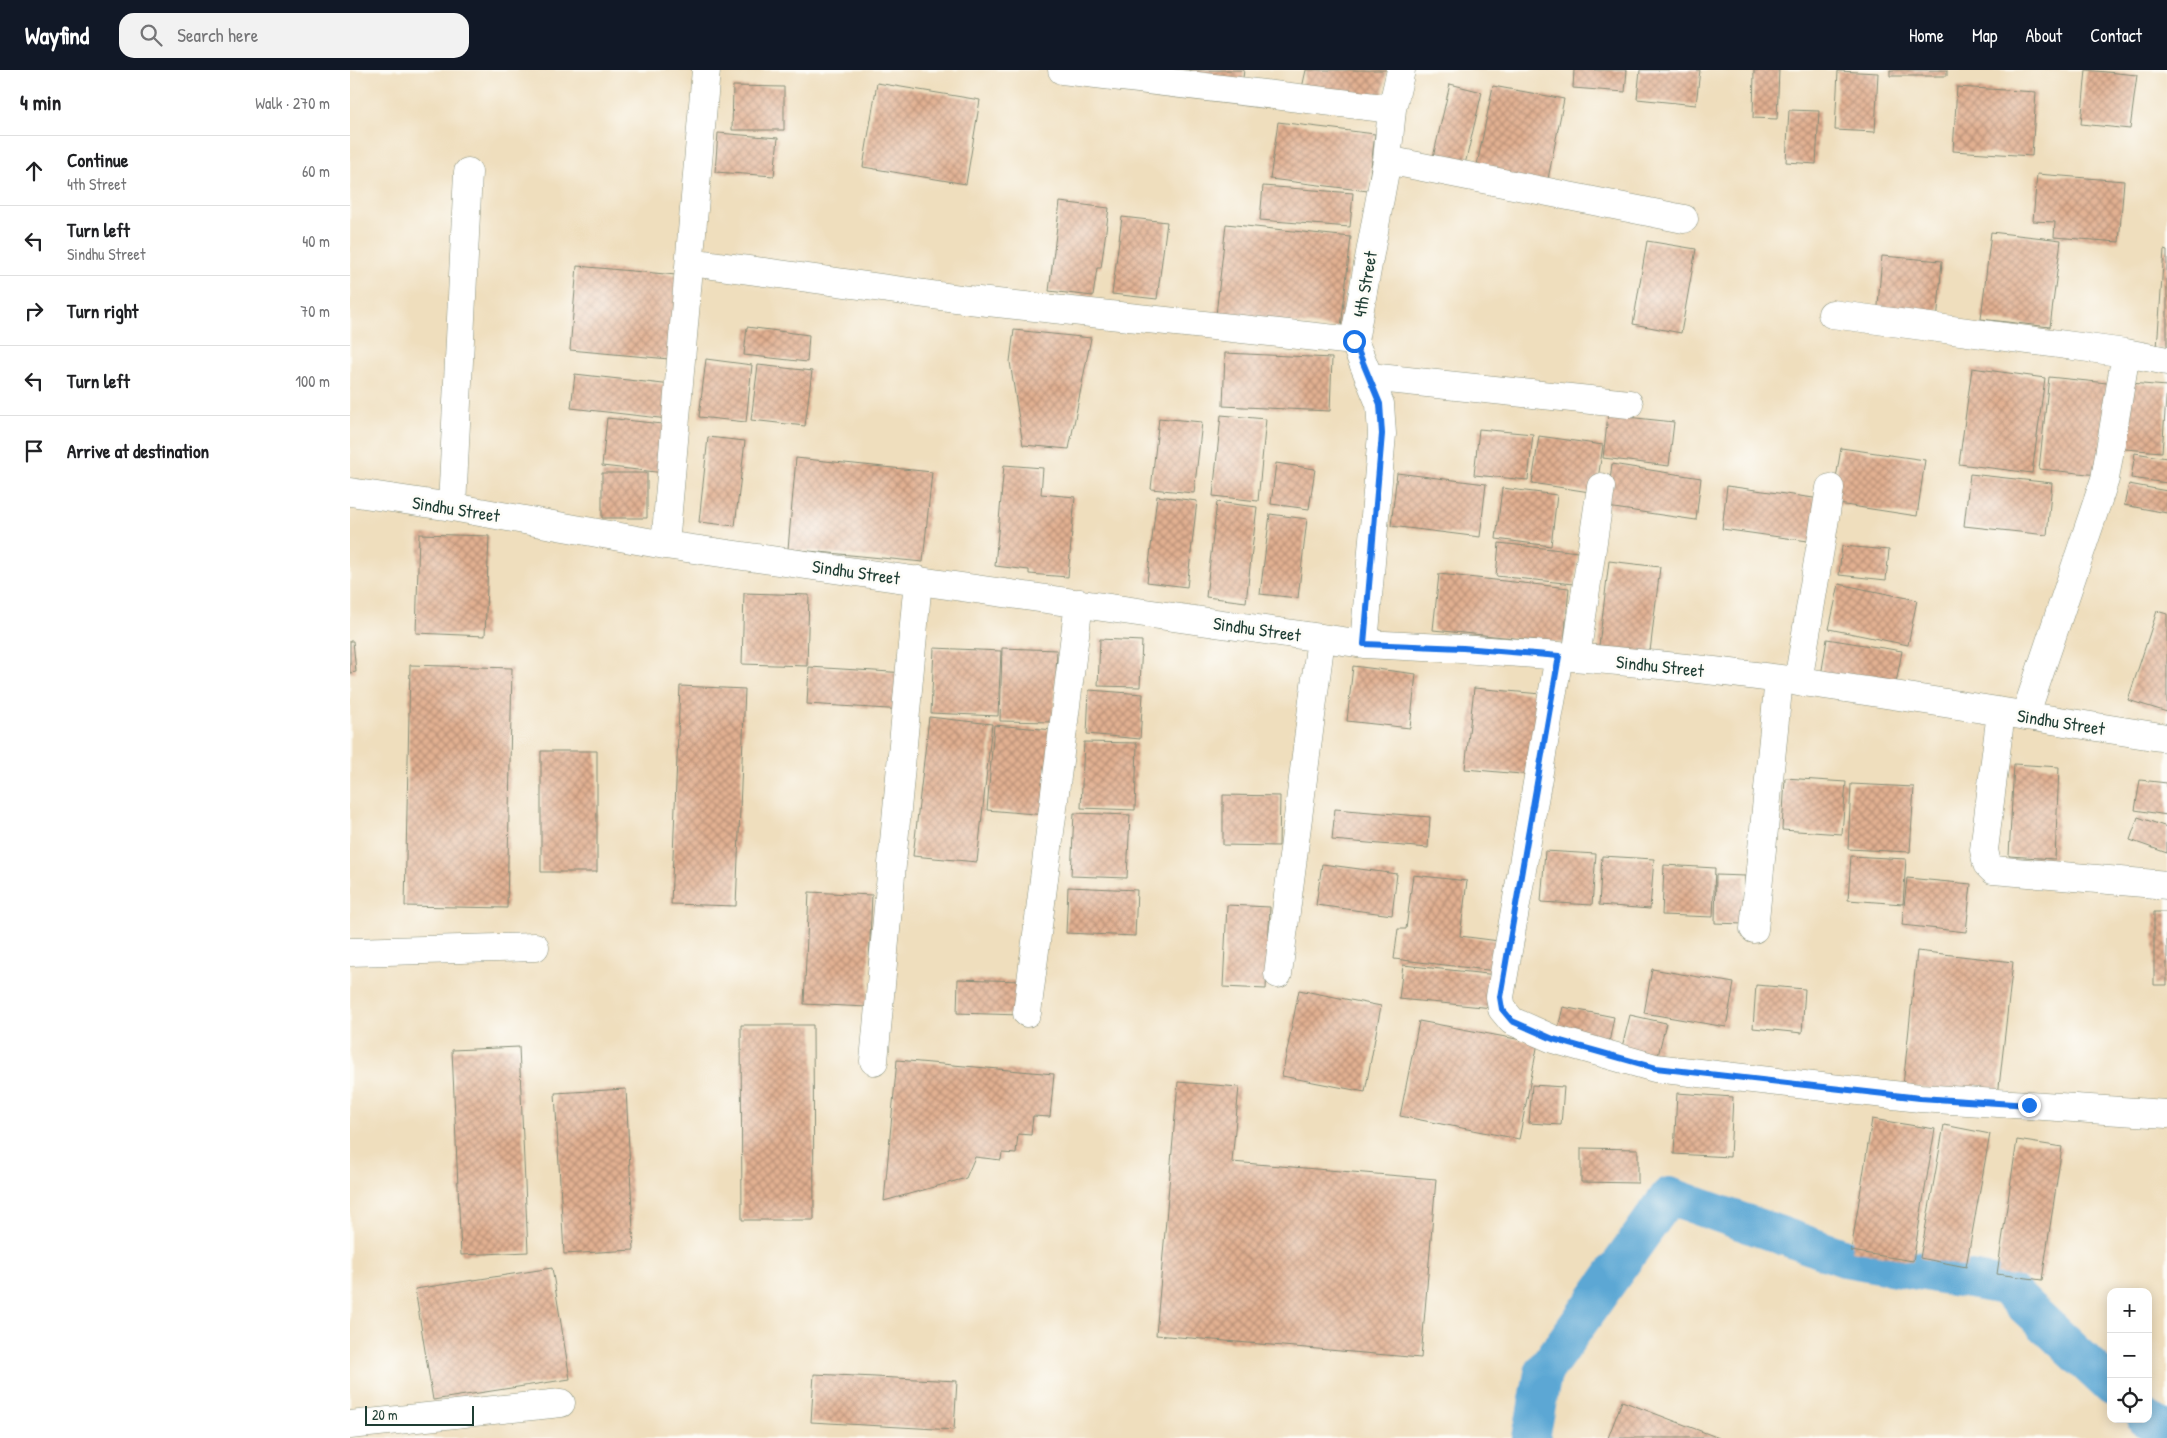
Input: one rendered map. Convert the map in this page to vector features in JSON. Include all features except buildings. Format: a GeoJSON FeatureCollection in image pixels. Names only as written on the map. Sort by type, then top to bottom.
{"type":"FeatureCollection","features":[{"type":"Feature","properties":{"kind":"street"},"geometry":{"type":"LineString","coordinates":[[665,545],[706,70]]}},
{"type":"Feature","properties":{"kind":"street"},"geometry":{"type":"LineString","coordinates":[[1062,70],[1392,109]]}},
{"type":"Feature","properties":{"kind":"street","name":"4th Street"},"geometry":{"type":"LineString","coordinates":[[1364,644],[1382,434],[1380,404],[1354,341],[1387,160],[1392,109],[1401,70]]}},
{"type":"Feature","properties":{"kind":"street"},"geometry":{"type":"LineString","coordinates":[[1387,160],[1684,219]]}},
{"type":"Feature","properties":{"kind":"street"},"geometry":{"type":"LineString","coordinates":[[452,507],[468,172]]}},
{"type":"Feature","properties":{"kind":"street"},"geometry":{"type":"LineString","coordinates":[[690,262],[969,300],[1354,341]]}},
{"type":"Feature","properties":{"kind":"street"},"geometry":{"type":"LineString","coordinates":[[1832,314],[2126,353],[2167,361]]}},
{"type":"Feature","properties":{"kind":"street"},"geometry":{"type":"LineString","coordinates":[[2126,353],[2105,480],[2013,714],[1984,850],[1987,864],[1993,870],[2167,885]]}},
{"type":"Feature","properties":{"kind":"street"},"geometry":{"type":"LineString","coordinates":[[1369,377],[1629,404]]}},
{"type":"Feature","properties":{"kind":"street"},"geometry":{"type":"LineString","coordinates":[[1601,487],[1500,997],[1502,1009],[1512,1021],[1553,1039],[1656,1068],[1920,1098],[2167,1114]]}},
{"type":"Feature","properties":{"kind":"street"},"geometry":{"type":"LineString","coordinates":[[1754,929],[1788,680],[1830,488]]}},
{"type":"Feature","properties":{"kind":"street","name":"Sindhu Street"},"geometry":{"type":"LineString","coordinates":[[350,492],[452,507],[665,545],[1364,644],[1463,648],[1788,680],[2167,738]]}},
{"type":"Feature","properties":{"kind":"street"},"geometry":{"type":"LineString","coordinates":[[874,1061],[918,580]]}},
{"type":"Feature","properties":{"kind":"street"},"geometry":{"type":"LineString","coordinates":[[1027,1013],[1079,603]]}},
{"type":"Feature","properties":{"kind":"street"},"geometry":{"type":"LineString","coordinates":[[1278,974],[1321,638]]}},
{"type":"Feature","properties":{"kind":"street"},"geometry":{"type":"LineString","coordinates":[[350,952],[535,947]]}},
{"type":"Feature","properties":{"kind":"street"},"geometry":{"type":"LineString","coordinates":[[350,1425],[561,1403]]}},
{"type":"Feature","properties":{"kind":"waterway"},"geometry":{"type":"LineString","coordinates":[[1531,1438],[1543,1373],[1669,1196],[1845,1258],[2004,1286],[2107,1382]]}},
{"type":"Feature","properties":{"kind":"waterway"},"geometry":{"type":"LineString","coordinates":[[2152,1423],[2167,1432]]}},
{"type":"Feature","properties":{"kind":"route"},"geometry":{"type":"LineString","coordinates":[[1354,341],[1380,404],[1382,434],[1364,644],[1463,648],[1559,656],[1500,997],[1502,1009],[1512,1021],[1553,1039],[1656,1068],[1920,1098],[2029,1105]]}}]}
